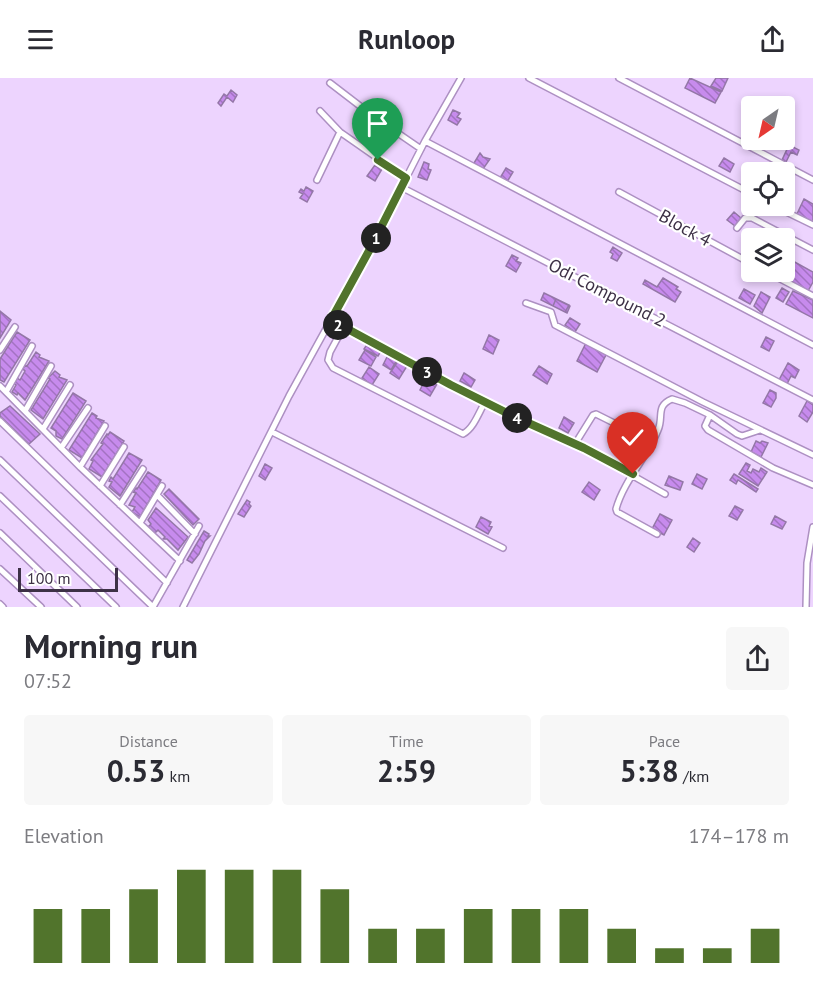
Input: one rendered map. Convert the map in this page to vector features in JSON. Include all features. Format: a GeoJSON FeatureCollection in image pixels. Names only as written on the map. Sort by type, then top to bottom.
{"type":"FeatureCollection","features":[{"type":"Feature","properties":{"kind":"street"},"geometry":{"type":"LineString","coordinates":[[183,607],[290,396],[370,249],[425,141],[461,78]]}},
{"type":"Feature","properties":{"kind":"street"},"geometry":{"type":"LineString","coordinates":[[529,78],[741,188]]}},
{"type":"Feature","properties":{"kind":"street"},"geometry":{"type":"LineString","coordinates":[[619,78],[813,180]]}},
{"type":"Feature","properties":{"kind":"street"},"geometry":{"type":"LineString","coordinates":[[330,83],[421,149]]}},
{"type":"Feature","properties":{"kind":"street"},"geometry":{"type":"LineString","coordinates":[[320,111],[340,132],[406,178]]}},
{"type":"Feature","properties":{"kind":"street"},"geometry":{"type":"LineString","coordinates":[[317,180],[340,132]]}},
{"type":"Feature","properties":{"kind":"street"},"geometry":{"type":"LineString","coordinates":[[425,141],[813,345]]}},
{"type":"Feature","properties":{"kind":"street","name":"Odi Compound 2"},"geometry":{"type":"LineString","coordinates":[[401,187],[813,400]]}},
{"type":"Feature","properties":{"kind":"street","name":"Block 4"},"geometry":{"type":"LineString","coordinates":[[619,192],[741,258]]}},
{"type":"Feature","properties":{"kind":"street"},"geometry":{"type":"LineString","coordinates":[[795,216],[813,225]]}},
{"type":"Feature","properties":{"kind":"street"},"geometry":{"type":"LineString","coordinates":[[737,228],[745,218],[752,218],[813,250]]}},
{"type":"Feature","properties":{"kind":"street"},"geometry":{"type":"LineString","coordinates":[[786,282],[813,296]]}},
{"type":"Feature","properties":{"kind":"street"},"geometry":{"type":"LineString","coordinates":[[526,303],[551,312],[555,324],[731,416],[813,455]]}},
{"type":"Feature","properties":{"kind":"street"},"geometry":{"type":"LineString","coordinates":[[331,320],[485,402],[633,474],[665,494]]}},
{"type":"Feature","properties":{"kind":"street"},"geometry":{"type":"LineString","coordinates":[[0,350],[15,327]]}},
{"type":"Feature","properties":{"kind":"street"},"geometry":{"type":"LineString","coordinates":[[343,328],[330,352],[328,360],[333,368],[463,434],[472,426],[485,402]]}},
{"type":"Feature","properties":{"kind":"street"},"geometry":{"type":"LineString","coordinates":[[6,392],[32,346]]}},
{"type":"Feature","properties":{"kind":"street"},"geometry":{"type":"LineString","coordinates":[[25,411],[51,366]]}},
{"type":"Feature","properties":{"kind":"street"},"geometry":{"type":"LineString","coordinates":[[43,429],[70,385]]}},
{"type":"Feature","properties":{"kind":"street"},"geometry":{"type":"LineString","coordinates":[[0,386],[80,467],[180,561]]}},
{"type":"Feature","properties":{"kind":"street"},"geometry":{"type":"LineString","coordinates":[[657,534],[615,509],[660,427],[660,410],[667,401],[676,399],[710,415],[742,436],[760,430]]}},
{"type":"Feature","properties":{"kind":"street"},"geometry":{"type":"LineString","coordinates":[[61,448],[88,408]]}},
{"type":"Feature","properties":{"kind":"street"},"geometry":{"type":"LineString","coordinates":[[575,444],[592,415],[596,414],[652,442]]}},
{"type":"Feature","properties":{"kind":"street"},"geometry":{"type":"LineString","coordinates":[[710,415],[705,426],[708,430],[764,464],[813,486]]}},
{"type":"Feature","properties":{"kind":"street"},"geometry":{"type":"LineString","coordinates":[[717,420],[731,416]]}},
{"type":"Feature","properties":{"kind":"street"},"geometry":{"type":"LineString","coordinates":[[0,421],[167,583]]}},
{"type":"Feature","properties":{"kind":"street"},"geometry":{"type":"LineString","coordinates":[[80,467],[105,426]]}},
{"type":"Feature","properties":{"kind":"street"},"geometry":{"type":"LineString","coordinates":[[272,432],[503,548]]}},
{"type":"Feature","properties":{"kind":"street"},"geometry":{"type":"LineString","coordinates":[[100,486],[124,447]]}},
{"type":"Feature","properties":{"kind":"street"},"geometry":{"type":"LineString","coordinates":[[0,460],[153,607],[200,526]]}},
{"type":"Feature","properties":{"kind":"street"},"geometry":{"type":"LineString","coordinates":[[120,505],[144,469]]}},
{"type":"Feature","properties":{"kind":"street"},"geometry":{"type":"LineString","coordinates":[[140,523],[162,486]]}},
{"type":"Feature","properties":{"kind":"street"},"geometry":{"type":"LineString","coordinates":[[157,495],[195,534]]}},
{"type":"Feature","properties":{"kind":"street"},"geometry":{"type":"LineString","coordinates":[[0,496],[116,607]]}},
{"type":"Feature","properties":{"kind":"street"},"geometry":{"type":"LineString","coordinates":[[806,607],[807,563],[813,527]]}},
{"type":"Feature","properties":{"kind":"street"},"geometry":{"type":"LineString","coordinates":[[0,532],[77,607]]}},
{"type":"Feature","properties":{"kind":"street"},"geometry":{"type":"LineString","coordinates":[[0,569],[40,607]]}},
{"type":"Feature","properties":{"kind":"building"},"geometry":{"type":"Polygon","coordinates":[[[690,78],[721,92],[715,103],[685,88],[690,78]]]}},
{"type":"Feature","properties":{"kind":"building"},"geometry":{"type":"Polygon","coordinates":[[[716,78],[728,78],[722,91],[711,86],[716,78]]]}},
{"type":"Feature","properties":{"kind":"building"},"geometry":{"type":"Polygon","coordinates":[[[231,90],[237,95],[233,102],[227,97],[221,106],[218,103],[224,94],[227,96],[231,90]]]}},
{"type":"Feature","properties":{"kind":"building"},"geometry":{"type":"Polygon","coordinates":[[[453,110],[460,113],[457,117],[461,119],[457,125],[448,120],[453,110]]]}},
{"type":"Feature","properties":{"kind":"building"},"geometry":{"type":"Polygon","coordinates":[[[795,148],[799,150],[797,155],[791,152],[786,162],[782,160],[787,150],[795,150],[795,148]]]}},
{"type":"Feature","properties":{"kind":"building"},"geometry":{"type":"Polygon","coordinates":[[[480,153],[483,157],[490,159],[483,169],[474,163],[480,153]]]}},
{"type":"Feature","properties":{"kind":"building"},"geometry":{"type":"Polygon","coordinates":[[[724,158],[734,164],[730,172],[719,166],[724,158]]]}},
{"type":"Feature","properties":{"kind":"building"},"geometry":{"type":"Polygon","coordinates":[[[424,162],[429,164],[428,169],[431,170],[427,180],[418,177],[424,162]]]}},
{"type":"Feature","properties":{"kind":"building"},"geometry":{"type":"Polygon","coordinates":[[[375,165],[382,169],[375,181],[367,176],[375,165]]]}},
{"type":"Feature","properties":{"kind":"building"},"geometry":{"type":"Polygon","coordinates":[[[506,168],[513,172],[507,182],[500,178],[506,168]]]}},
{"type":"Feature","properties":{"kind":"building"},"geometry":{"type":"Polygon","coordinates":[[[306,187],[313,191],[307,202],[300,198],[303,194],[299,192],[301,189],[304,191],[306,187]]]}},
{"type":"Feature","properties":{"kind":"building"},"geometry":{"type":"Polygon","coordinates":[[[804,199],[813,204],[813,223],[796,216],[804,199]]]}},
{"type":"Feature","properties":{"kind":"building"},"geometry":{"type":"Polygon","coordinates":[[[734,212],[741,218],[735,226],[727,220],[734,212]]]}},
{"type":"Feature","properties":{"kind":"building"},"geometry":{"type":"Polygon","coordinates":[[[613,247],[622,253],[617,261],[611,258],[613,254],[610,252],[613,247]]]}},
{"type":"Feature","properties":{"kind":"building"},"geometry":{"type":"Polygon","coordinates":[[[512,255],[518,258],[516,261],[521,263],[516,272],[506,266],[512,255]]]}},
{"type":"Feature","properties":{"kind":"building"},"geometry":{"type":"Polygon","coordinates":[[[795,262],[813,272],[813,282],[808,291],[791,282],[795,282],[795,262]]]}},
{"type":"Feature","properties":{"kind":"building"},"geometry":{"type":"Polygon","coordinates":[[[663,278],[678,287],[676,289],[681,292],[675,302],[643,284],[645,280],[657,287],[663,278]]]}},
{"type":"Feature","properties":{"kind":"building"},"geometry":{"type":"Polygon","coordinates":[[[782,288],[789,292],[783,302],[776,298],[782,288]]]}},
{"type":"Feature","properties":{"kind":"building"},"geometry":{"type":"Polygon","coordinates":[[[744,289],[755,295],[750,304],[739,298],[744,289]]]}},
{"type":"Feature","properties":{"kind":"building"},"geometry":{"type":"Polygon","coordinates":[[[793,291],[813,300],[813,318],[786,304],[793,291]]]}},
{"type":"Feature","properties":{"kind":"building"},"geometry":{"type":"Polygon","coordinates":[[[761,292],[770,297],[762,313],[754,306],[761,292]]]}},
{"type":"Feature","properties":{"kind":"building"},"geometry":{"type":"Polygon","coordinates":[[[544,293],[569,305],[565,312],[541,300],[544,293]]]}},
{"type":"Feature","properties":{"kind":"building"},"geometry":{"type":"Polygon","coordinates":[[[556,299],[570,306],[567,313],[553,306],[556,299]]]}},
{"type":"Feature","properties":{"kind":"building"},"geometry":{"type":"Polygon","coordinates":[[[0,311],[11,320],[0,338],[0,311]]]}},
{"type":"Feature","properties":{"kind":"building"},"geometry":{"type":"Polygon","coordinates":[[[570,318],[580,324],[575,332],[565,325],[570,318]]]}},
{"type":"Feature","properties":{"kind":"building"},"geometry":{"type":"Polygon","coordinates":[[[17,332],[30,340],[4,382],[0,380],[0,359],[17,332]]]}},
{"type":"Feature","properties":{"kind":"building"},"geometry":{"type":"Polygon","coordinates":[[[489,335],[499,340],[493,354],[483,349],[489,335]]]}},
{"type":"Feature","properties":{"kind":"building"},"geometry":{"type":"Polygon","coordinates":[[[766,337],[774,341],[769,351],[761,347],[766,337]]]}},
{"type":"Feature","properties":{"kind":"building"},"geometry":{"type":"Polygon","coordinates":[[[368,343],[381,351],[378,356],[364,349],[368,343]]]}},
{"type":"Feature","properties":{"kind":"building"},"geometry":{"type":"Polygon","coordinates":[[[586,343],[607,353],[597,372],[577,361],[586,343]]]}},
{"type":"Feature","properties":{"kind":"building"},"geometry":{"type":"Polygon","coordinates":[[[365,350],[376,357],[371,366],[359,360],[365,350]]]}},
{"type":"Feature","properties":{"kind":"building"},"geometry":{"type":"Polygon","coordinates":[[[36,352],[40,355],[39,357],[49,361],[25,400],[18,393],[17,395],[12,392],[16,385],[13,383],[17,378],[20,380],[25,371],[23,369],[25,365],[27,366],[36,352]]]}},
{"type":"Feature","properties":{"kind":"building"},"geometry":{"type":"Polygon","coordinates":[[[388,355],[397,360],[391,370],[383,365],[388,355]]]}},
{"type":"Feature","properties":{"kind":"building"},"geometry":{"type":"Polygon","coordinates":[[[398,361],[407,366],[399,379],[390,373],[398,361]]]}},
{"type":"Feature","properties":{"kind":"building"},"geometry":{"type":"Polygon","coordinates":[[[788,363],[799,370],[795,378],[791,376],[787,384],[779,380],[788,363]]]}},
{"type":"Feature","properties":{"kind":"building"},"geometry":{"type":"Polygon","coordinates":[[[539,366],[552,374],[547,384],[533,375],[539,366]]]}},
{"type":"Feature","properties":{"kind":"building"},"geometry":{"type":"Polygon","coordinates":[[[369,367],[379,374],[372,385],[362,378],[369,367]]]}},
{"type":"Feature","properties":{"kind":"building"},"geometry":{"type":"Polygon","coordinates":[[[55,371],[60,375],[59,377],[67,380],[43,419],[31,410],[50,379],[48,378],[55,371]]]}},
{"type":"Feature","properties":{"kind":"building"},"geometry":{"type":"Polygon","coordinates":[[[464,373],[475,380],[471,387],[460,381],[464,373]]]}},
{"type":"Feature","properties":{"kind":"building"},"geometry":{"type":"Polygon","coordinates":[[[426,378],[437,384],[430,396],[420,390],[426,378]]]}},
{"type":"Feature","properties":{"kind":"building"},"geometry":{"type":"Polygon","coordinates":[[[770,390],[776,393],[771,407],[763,403],[770,390]]]}},
{"type":"Feature","properties":{"kind":"building"},"geometry":{"type":"Polygon","coordinates":[[[73,393],[86,401],[62,439],[56,436],[56,431],[51,428],[73,393]]]}},
{"type":"Feature","properties":{"kind":"building"},"geometry":{"type":"Polygon","coordinates":[[[807,401],[813,405],[813,412],[807,422],[799,416],[807,401]]]}},
{"type":"Feature","properties":{"kind":"building"},"geometry":{"type":"Polygon","coordinates":[[[10,406],[40,434],[29,444],[0,416],[0,413],[10,406]]]}},
{"type":"Feature","properties":{"kind":"building"},"geometry":{"type":"Polygon","coordinates":[[[92,413],[97,416],[96,418],[104,421],[82,458],[69,450],[92,413]]]}},
{"type":"Feature","properties":{"kind":"building"},"geometry":{"type":"Polygon","coordinates":[[[564,417],[574,423],[568,433],[559,428],[564,417]]]}},
{"type":"Feature","properties":{"kind":"building"},"geometry":{"type":"Polygon","coordinates":[[[110,432],[124,441],[102,477],[89,469],[93,461],[91,460],[110,432]]]}},
{"type":"Feature","properties":{"kind":"building"},"geometry":{"type":"Polygon","coordinates":[[[756,441],[768,443],[761,457],[751,452],[756,441]]]}},
{"type":"Feature","properties":{"kind":"building"},"geometry":{"type":"Polygon","coordinates":[[[129,453],[142,460],[120,496],[109,487],[112,482],[109,481],[111,477],[113,479],[129,453]]]}},
{"type":"Feature","properties":{"kind":"building"},"geometry":{"type":"Polygon","coordinates":[[[746,463],[750,465],[747,471],[751,473],[753,469],[759,472],[761,468],[767,472],[758,486],[739,474],[746,463]]]}},
{"type":"Feature","properties":{"kind":"building"},"geometry":{"type":"Polygon","coordinates":[[[265,464],[272,468],[265,480],[259,476],[265,464]]]}},
{"type":"Feature","properties":{"kind":"building"},"geometry":{"type":"Polygon","coordinates":[[[148,472],[161,480],[140,517],[132,512],[135,507],[129,505],[136,493],[133,492],[148,472]]]}},
{"type":"Feature","properties":{"kind":"building"},"geometry":{"type":"Polygon","coordinates":[[[697,474],[707,479],[702,489],[692,484],[697,474]]]}},
{"type":"Feature","properties":{"kind":"building"},"geometry":{"type":"Polygon","coordinates":[[[734,474],[758,489],[756,492],[738,480],[736,484],[730,480],[734,474]]]}},
{"type":"Feature","properties":{"kind":"building"},"geometry":{"type":"Polygon","coordinates":[[[669,476],[683,482],[680,490],[665,485],[669,476]]]}},
{"type":"Feature","properties":{"kind":"building"},"geometry":{"type":"Polygon","coordinates":[[[589,482],[600,490],[594,500],[582,492],[589,482]]]}},
{"type":"Feature","properties":{"kind":"building"},"geometry":{"type":"Polygon","coordinates":[[[169,489],[199,519],[193,525],[164,494],[169,489]]]}},
{"type":"Feature","properties":{"kind":"building"},"geometry":{"type":"Polygon","coordinates":[[[247,500],[251,506],[244,517],[238,514],[247,500]]]}},
{"type":"Feature","properties":{"kind":"building"},"geometry":{"type":"Polygon","coordinates":[[[735,506],[743,510],[737,520],[729,516],[735,506]]]}},
{"type":"Feature","properties":{"kind":"building"},"geometry":{"type":"Polygon","coordinates":[[[156,508],[188,537],[178,550],[167,539],[163,539],[165,537],[158,530],[155,533],[148,527],[151,524],[148,520],[156,508]]]}},
{"type":"Feature","properties":{"kind":"building"},"geometry":{"type":"Polygon","coordinates":[[[660,514],[672,520],[664,535],[652,529],[660,514]]]}},
{"type":"Feature","properties":{"kind":"building"},"geometry":{"type":"Polygon","coordinates":[[[775,516],[786,522],[782,529],[771,524],[775,516]]]}},
{"type":"Feature","properties":{"kind":"building"},"geometry":{"type":"Polygon","coordinates":[[[481,517],[491,522],[489,526],[492,527],[488,534],[476,527],[481,517]]]}},
{"type":"Feature","properties":{"kind":"building"},"geometry":{"type":"Polygon","coordinates":[[[204,531],[210,536],[192,563],[187,560],[204,531]]]}},
{"type":"Feature","properties":{"kind":"building"},"geometry":{"type":"Polygon","coordinates":[[[693,538],[700,543],[694,552],[687,547],[693,538]]]}},
{"type":"Feature","properties":{"kind":"route"},"geometry":{"type":"LineString","coordinates":[[378,160],[406,178],[331,320],[451,385],[584,448],[633,474]]}}]}
